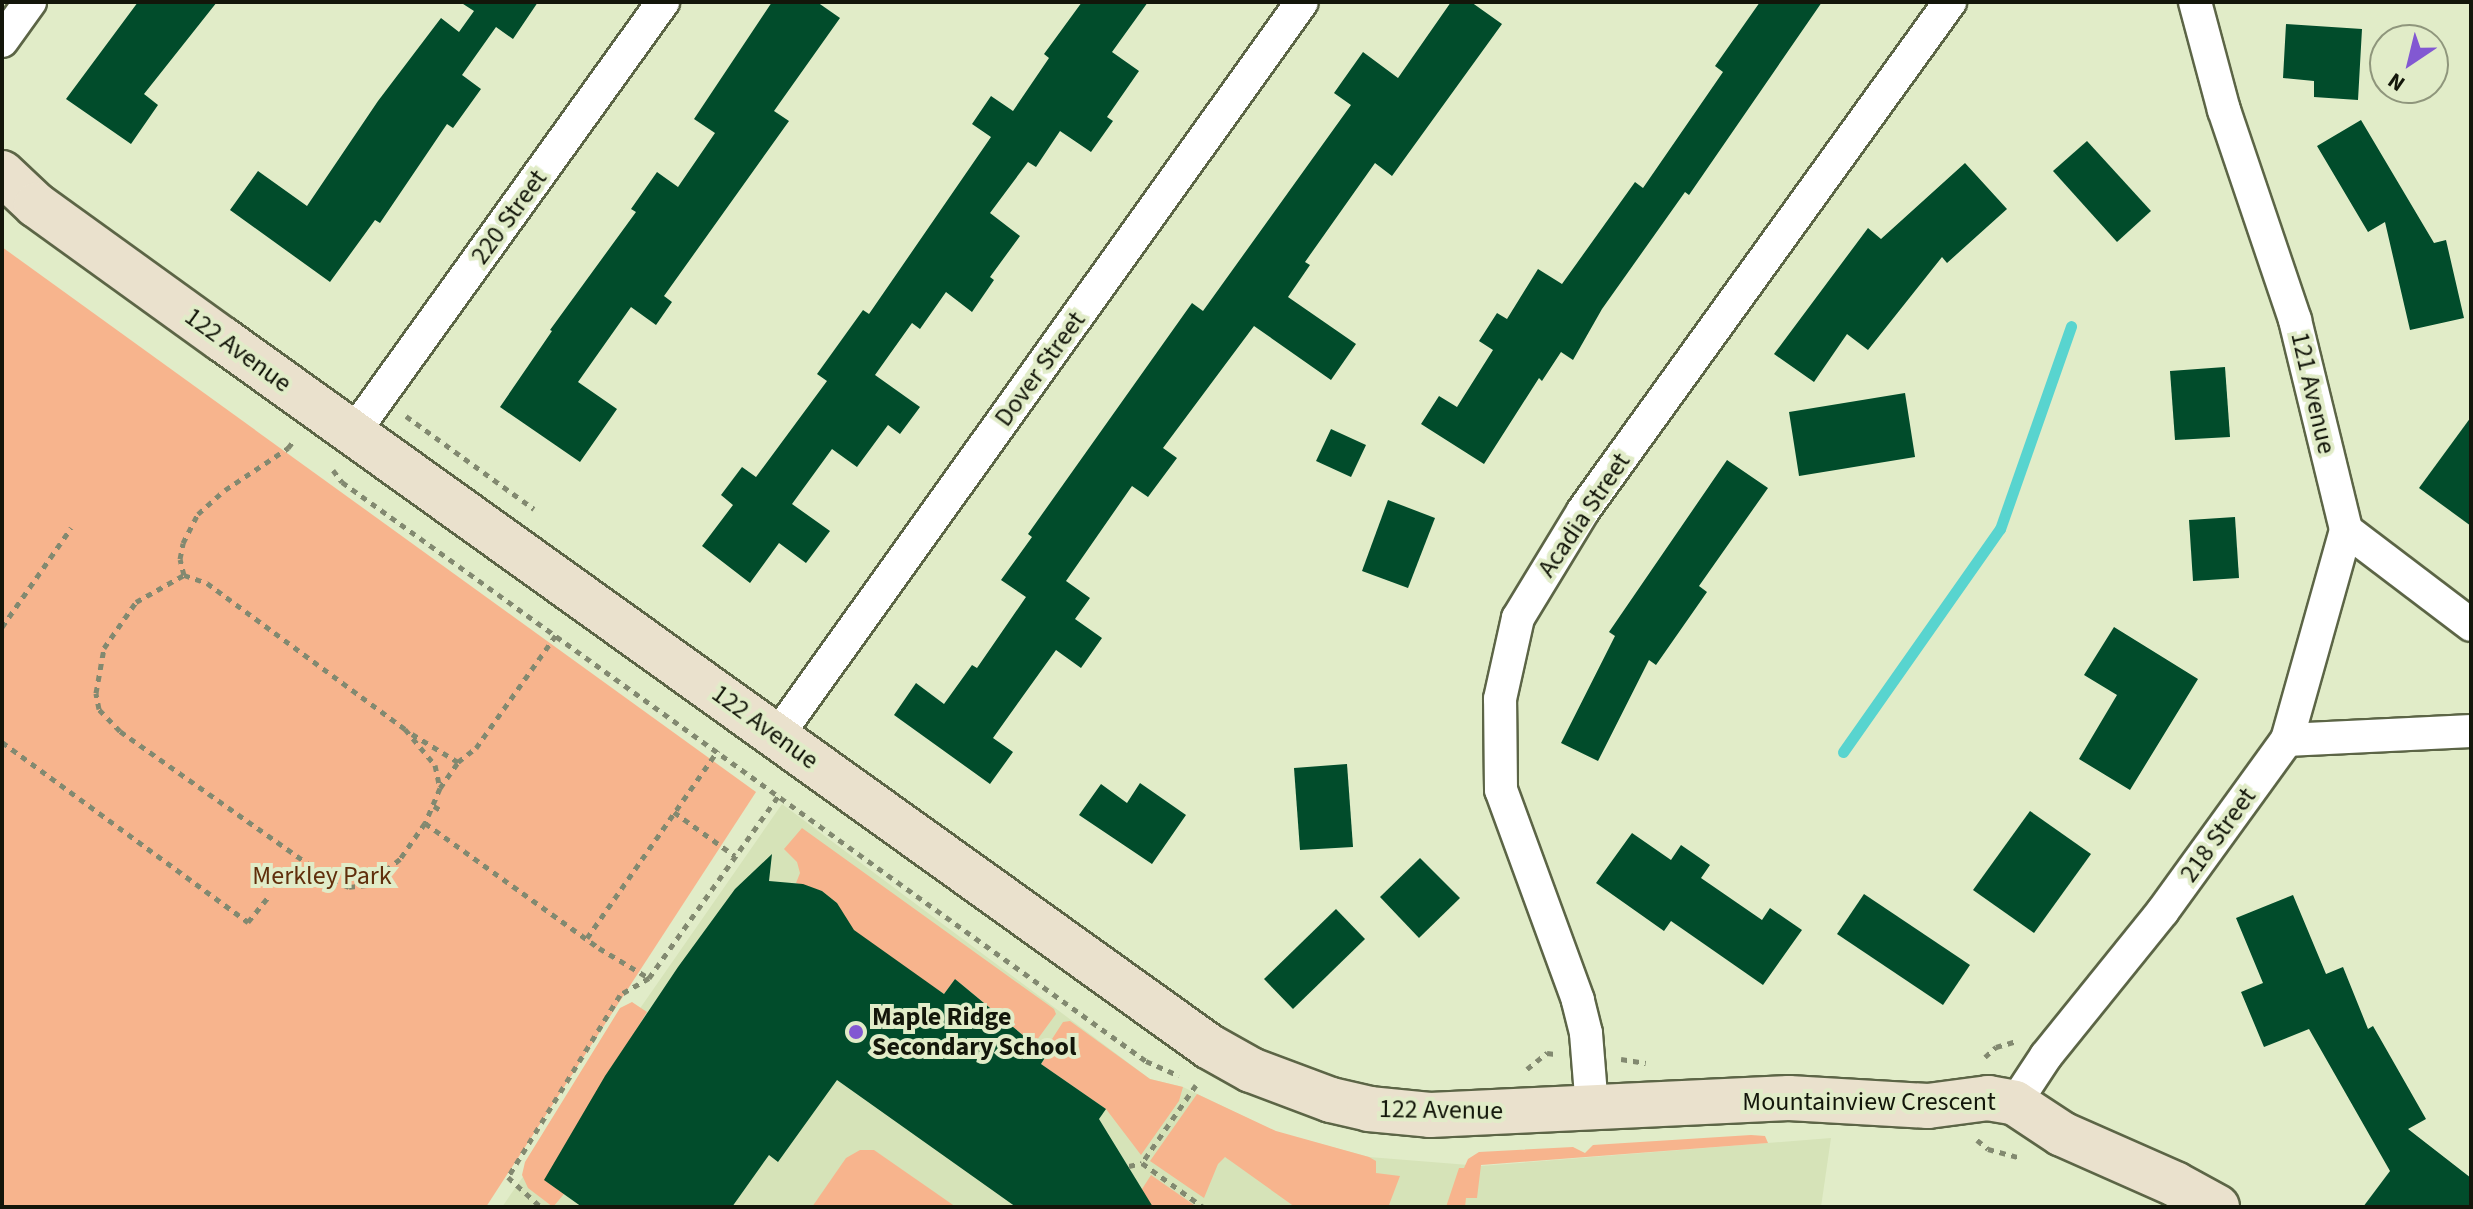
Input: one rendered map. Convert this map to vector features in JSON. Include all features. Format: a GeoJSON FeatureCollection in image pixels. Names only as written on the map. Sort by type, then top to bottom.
{"type":"FeatureCollection","features":[{"type":"Feature","properties":{"kind":"street"},"geometry":{"type":"LineString","coordinates":[[2,41],[30,2]]}},
{"type":"Feature","properties":{"kind":"street","name":"220 Street"},"geometry":{"type":"LineString","coordinates":[[354,432],[663,2]]}},
{"type":"Feature","properties":{"kind":"street","name":"Dover Street"},"geometry":{"type":"LineString","coordinates":[[777,736],[1302,2]]}},
{"type":"Feature","properties":{"kind":"street","name":"Acadia Street"},"geometry":{"type":"LineString","coordinates":[[1592,1108],[1586,1033],[1578,1000],[1501,790],[1500,699],[1518,618],[1583,511],[1950,2]]}},
{"type":"Feature","properties":{"kind":"street","name":"121 Avenue"},"geometry":{"type":"LineString","coordinates":[[2195,2],[2224,110],[2295,320],[2346,530]]}},
{"type":"Feature","properties":{"kind":"street","name":"122 Avenue"},"geometry":{"type":"LineString","coordinates":[[2,173],[36,205],[1210,1047],[1251,1070],[1331,1100],[1408,1114],[1592,1108]]}},
{"type":"Feature","properties":{"kind":"street"},"geometry":{"type":"LineString","coordinates":[[2346,530],[2471,625]]}},
{"type":"Feature","properties":{"kind":"street","name":"218 Street"},"geometry":{"type":"LineString","coordinates":[[2015,1103],[2046,1056],[2163,911],[2287,740],[2346,530]]}},
{"type":"Feature","properties":{"kind":"street"},"geometry":{"type":"LineString","coordinates":[[2287,740],[2471,731]]}},
{"type":"Feature","properties":{"kind":"street","name":"Mountainview Crescent"},"geometry":{"type":"LineString","coordinates":[[1592,1108],[1789,1098],[1928,1106],[1977,1097],[2015,1103],[2062,1134],[2175,1184],[2217,1207]]}},
{"type":"Feature","properties":{"kind":"path"},"geometry":{"type":"LineString","coordinates":[[184,575],[180,559],[183,543],[198,514],[225,490],[288,448],[298,435]]}},
{"type":"Feature","properties":{"kind":"path"},"geometry":{"type":"LineString","coordinates":[[2,627],[71,528]]}},
{"type":"Feature","properties":{"kind":"path"},"geometry":{"type":"LineString","coordinates":[[458,762],[405,729],[207,583],[184,575],[136,602],[104,648],[96,693],[99,709],[107,721],[331,880],[349,887],[367,885],[400,859],[425,823],[440,788],[458,762],[476,748],[556,635]]}},
{"type":"Feature","properties":{"kind":"path"},"geometry":{"type":"LineString","coordinates":[[405,729],[435,765],[440,788]]}},
{"type":"Feature","properties":{"kind":"path"},"geometry":{"type":"LineString","coordinates":[[2,742],[248,922],[269,896]]}},
{"type":"Feature","properties":{"kind":"path"},"geometry":{"type":"LineString","coordinates":[[587,938],[718,750]]}},
{"type":"Feature","properties":{"kind":"path"},"geometry":{"type":"LineString","coordinates":[[541,1207],[508,1177],[620,995],[649,978],[779,795]]}},
{"type":"Feature","properties":{"kind":"path"},"geometry":{"type":"LineString","coordinates":[[434,806],[442,811]]}},
{"type":"Feature","properties":{"kind":"path"},"geometry":{"type":"LineString","coordinates":[[674,812],[735,856]]}},
{"type":"Feature","properties":{"kind":"path"},"geometry":{"type":"LineString","coordinates":[[425,823],[649,978]]}},
{"type":"Feature","properties":{"kind":"path"},"geometry":{"type":"LineString","coordinates":[[1513,1073],[1528,1069],[1547,1053]]}},
{"type":"Feature","properties":{"kind":"path"},"geometry":{"type":"LineString","coordinates":[[1129,1166],[1142,1163],[1197,1084]]}},
{"type":"Feature","properties":{"kind":"path"},"geometry":{"type":"LineString","coordinates":[[1970,1135],[1988,1149],[2036,1160]]}},
{"type":"Feature","properties":{"kind":"path"},"geometry":{"type":"LineString","coordinates":[[1142,1163],[1203,1207]]}},
{"type":"Feature","properties":{"kind":"shaded area","name":"Maple Ridge Secondary School"},"geometry":{"type":"Polygon","coordinates":[[[782,804],[1150,1079],[1183,1087],[1276,1132],[1369,1157],[1481,1166],[1831,1138],[1821,1207],[502,1207],[782,804]]]}},
{"type":"Feature","properties":{"kind":"green space","name":"Merkley Park"},"geometry":{"type":"Polygon","coordinates":[[[2,247],[756,792],[486,1207],[2,1207],[2,247]]]}},
{"type":"Feature","properties":{"kind":"green space"},"geometry":{"type":"Polygon","coordinates":[[[802,828],[1054,1009],[1056,1014],[1034,1044],[955,979],[944,994],[853,934],[837,903],[822,891],[796,883],[800,873],[797,862],[784,849],[802,828]]]}},
{"type":"Feature","properties":{"kind":"green space"},"geometry":{"type":"Polygon","coordinates":[[[632,1002],[647,1012],[545,1180],[564,1194],[553,1207],[528,1188],[522,1175],[525,1162],[620,1008],[632,1002]]]}},
{"type":"Feature","properties":{"kind":"green space"},"geometry":{"type":"Polygon","coordinates":[[[1070,1021],[1150,1079],[1183,1087],[1179,1101],[1141,1155],[1106,1109],[1041,1064],[1046,1057],[1043,1053],[1063,1022],[1070,1021]]]}},
{"type":"Feature","properties":{"kind":"green space"},"geometry":{"type":"Polygon","coordinates":[[[1197,1094],[1276,1131],[1376,1161],[1376,1173],[1400,1176],[1389,1205],[1295,1207],[1225,1157],[1218,1164],[1204,1198],[1150,1161],[1197,1094]]]}},
{"type":"Feature","properties":{"kind":"green space"},"geometry":{"type":"Polygon","coordinates":[[[1765,1136],[1768,1143],[1481,1165],[1477,1198],[1466,1198],[1465,1207],[1446,1207],[1459,1168],[1464,1168],[1468,1159],[1479,1152],[1573,1147],[1585,1153],[1593,1145],[1765,1136]]]}},
{"type":"Feature","properties":{"kind":"green space"},"geometry":{"type":"Polygon","coordinates":[[[860,1150],[874,1150],[956,1207],[812,1207],[846,1158],[860,1150]]]}},
{"type":"Feature","properties":{"kind":"green space"},"geometry":{"type":"Polygon","coordinates":[[[1151,1175],[1197,1207],[1152,1207],[1137,1197],[1151,1175]]]}},
{"type":"Feature","properties":{"kind":"building"},"geometry":{"type":"Polygon","coordinates":[[[138,2],[217,2],[144,94],[158,105],[131,144],[66,99],[138,2]]]}},
{"type":"Feature","properties":{"kind":"building"},"geometry":{"type":"Polygon","coordinates":[[[460,2],[538,2],[513,39],[496,27],[462,75],[481,89],[453,128],[447,124],[380,223],[375,220],[330,282],[230,210],[258,171],[307,206],[378,101],[441,18],[459,32],[474,11],[460,2]]]}},
{"type":"Feature","properties":{"kind":"building"},"geometry":{"type":"Polygon","coordinates":[[[772,2],[817,2],[840,18],[774,111],[789,121],[664,296],[672,302],[656,325],[631,307],[578,382],[617,409],[580,462],[500,407],[550,330],[636,212],[631,209],[657,172],[678,187],[715,133],[694,119],[772,2]]]}},
{"type":"Feature","properties":{"kind":"building"},"geometry":{"type":"Polygon","coordinates":[[[1082,2],[1148,2],[1112,52],[1139,71],[1107,117],[1113,121],[1091,152],[1060,131],[1036,167],[1028,162],[990,213],[1020,236],[990,277],[994,280],[972,312],[946,292],[920,329],[912,323],[875,375],[920,407],[900,434],[888,425],[857,467],[832,449],[792,504],[830,531],[806,563],[779,543],[750,583],[702,546],[733,505],[721,495],[742,467],[756,477],[827,381],[817,374],[863,310],[869,314],[991,137],[972,124],[991,96],[1013,111],[1049,58],[1044,54],[1082,2]]]}},
{"type":"Feature","properties":{"kind":"building"},"geometry":{"type":"Polygon","coordinates":[[[1451,2],[1471,2],[1502,24],[1392,176],[1375,163],[1305,262],[1310,265],[1288,297],[1356,344],[1331,380],[1254,326],[1163,448],[1177,458],[1148,497],[1132,486],[1066,581],[1090,598],[1075,619],[1102,638],[1081,668],[1056,650],[993,738],[1013,752],[990,784],[894,715],[916,683],[944,704],[972,665],[977,668],[1026,597],[1001,580],[1032,537],[1028,534],[1192,303],[1203,311],[1351,105],[1334,93],[1363,52],[1398,78],[1451,2]]]}},
{"type":"Feature","properties":{"kind":"building"},"geometry":{"type":"Polygon","coordinates":[[[1760,2],[1822,2],[1689,195],[1685,192],[1602,309],[1573,360],[1561,352],[1542,381],[1539,378],[1484,464],[1421,424],[1439,396],[1457,407],[1493,350],[1479,341],[1497,313],[1507,319],[1538,269],[1562,284],[1635,182],[1643,188],[1723,72],[1715,66],[1760,2]]]}},
{"type":"Feature","properties":{"kind":"building"},"geometry":{"type":"Polygon","coordinates":[[[2286,24],[2362,29],[2358,100],[2314,97],[2314,81],[2283,78],[2286,24]]]}},
{"type":"Feature","properties":{"kind":"building"},"geometry":{"type":"Polygon","coordinates":[[[2361,120],[2434,243],[2446,240],[2464,318],[2410,330],[2385,222],[2368,232],[2317,146],[2361,120]]]}},
{"type":"Feature","properties":{"kind":"building"},"geometry":{"type":"Polygon","coordinates":[[[2087,141],[2151,211],[2117,242],[2053,171],[2087,141]]]}},
{"type":"Feature","properties":{"kind":"building"},"geometry":{"type":"Polygon","coordinates":[[[1965,163],[2007,209],[1947,263],[1942,257],[1868,350],[1847,334],[1814,382],[1774,354],[1868,228],[1881,239],[1965,163]]]}},
{"type":"Feature","properties":{"kind":"building"},"geometry":{"type":"Polygon","coordinates":[[[2225,367],[2230,437],[2175,440],[2170,371],[2225,367]]]}},
{"type":"Feature","properties":{"kind":"building"},"geometry":{"type":"Polygon","coordinates":[[[1905,393],[1915,457],[1799,476],[1789,412],[1905,393]]]}},
{"type":"Feature","properties":{"kind":"building"},"geometry":{"type":"Polygon","coordinates":[[[2471,417],[2471,526],[2419,488],[2471,417]]]}},
{"type":"Feature","properties":{"kind":"building"},"geometry":{"type":"Polygon","coordinates":[[[1331,429],[1366,445],[1351,477],[1316,461],[1331,429]]]}},
{"type":"Feature","properties":{"kind":"building"},"geometry":{"type":"Polygon","coordinates":[[[1727,460],[1768,488],[1699,586],[1707,592],[1656,665],[1649,660],[1598,761],[1561,743],[1615,636],[1609,632],[1727,460]]]}},
{"type":"Feature","properties":{"kind":"building"},"geometry":{"type":"Polygon","coordinates":[[[1388,500],[1435,518],[1408,588],[1362,571],[1388,500]]]}},
{"type":"Feature","properties":{"kind":"building"},"geometry":{"type":"Polygon","coordinates":[[[2235,517],[2239,578],[2193,581],[2189,520],[2235,517]]]}},
{"type":"Feature","properties":{"kind":"building"},"geometry":{"type":"Polygon","coordinates":[[[2114,627],[2198,679],[2130,790],[2079,759],[2117,695],[2084,675],[2114,627]]]}},
{"type":"Feature","properties":{"kind":"building"},"geometry":{"type":"Polygon","coordinates":[[[1347,764],[1353,847],[1300,850],[1294,768],[1347,764]]]}},
{"type":"Feature","properties":{"kind":"building"},"geometry":{"type":"Polygon","coordinates":[[[1140,783],[1186,815],[1152,864],[1079,815],[1101,784],[1127,803],[1140,783]]]}},
{"type":"Feature","properties":{"kind":"building"},"geometry":{"type":"Polygon","coordinates":[[[2030,811],[2091,854],[2034,933],[1973,890],[2030,811]]]}},
{"type":"Feature","properties":{"kind":"building"},"geometry":{"type":"Polygon","coordinates":[[[1632,833],[1671,860],[1681,845],[1710,865],[1701,878],[1762,920],[1770,908],[1802,930],[1763,985],[1671,921],[1664,931],[1596,883],[1632,833]]]}},
{"type":"Feature","properties":{"kind":"building"},"geometry":{"type":"Polygon","coordinates":[[[772,854],[769,881],[803,884],[822,891],[837,903],[854,930],[944,994],[955,979],[1036,1046],[1046,1056],[1041,1064],[1106,1109],[1099,1119],[1153,1207],[1016,1207],[837,1080],[778,1162],[769,1155],[732,1207],[582,1207],[544,1180],[605,1076],[678,967],[735,889],[772,854]]]}},
{"type":"Feature","properties":{"kind":"building"},"geometry":{"type":"Polygon","coordinates":[[[1420,858],[1460,898],[1419,938],[1380,897],[1420,858]]]}},
{"type":"Feature","properties":{"kind":"building"},"geometry":{"type":"Polygon","coordinates":[[[1864,894],[1970,965],[1943,1005],[1837,934],[1864,894]]]}},
{"type":"Feature","properties":{"kind":"building"},"geometry":{"type":"Polygon","coordinates":[[[2293,895],[2326,974],[2343,967],[2368,1029],[2373,1026],[2426,1119],[2408,1129],[2471,1178],[2471,1207],[2363,1207],[2390,1171],[2309,1029],[2264,1047],[2241,992],[2263,983],[2236,918],[2293,895]]]}},
{"type":"Feature","properties":{"kind":"building"},"geometry":{"type":"Polygon","coordinates":[[[1336,909],[1365,939],[1293,1009],[1264,979],[1336,909]]]}},
{"type":"Feature","properties":{"kind":"waterway"},"geometry":{"type":"LineString","coordinates":[[1843,752],[2000,529],[2071,326]]}},
{"type":"Feature","properties":{"kind":"place","name":"Maple Ridge Secondary School"},"geometry":{"type":"Point","coordinates":[856,1032]}}]}
